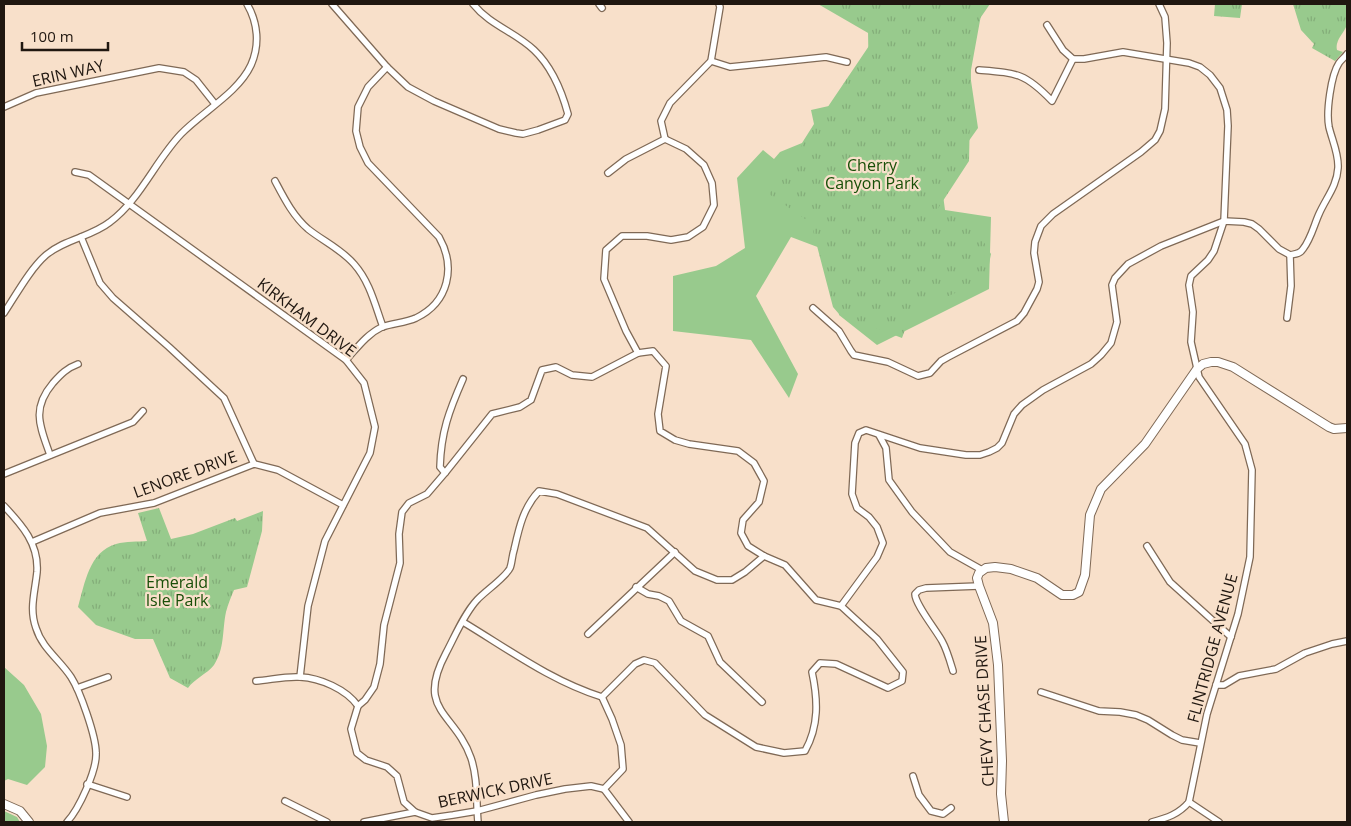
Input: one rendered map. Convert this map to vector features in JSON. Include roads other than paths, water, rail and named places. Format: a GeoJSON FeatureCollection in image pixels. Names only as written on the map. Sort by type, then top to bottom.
{"type":"FeatureCollection","features":[{"type":"Feature","properties":{"kind":"main road"},"geometry":{"type":"LineString","coordinates":[[979,586],[977,578],[979,573],[982,570],[995,567],[1011,569],[1037,578],[1062,595],[1073,595],[1079,592],[1085,575],[1090,515],[1097,496],[1145,444],[1197,369],[1203,364],[1218,362],[1233,367],[1328,427],[1334,429],[1347,428]]}},
{"type":"Feature","properties":{"kind":"main road","name":"CHEVY CHASE DRIVE"},"geometry":{"type":"LineString","coordinates":[[979,586],[993,623],[998,665],[1002,761],[1001,794],[1004,822]]}},
{"type":"Feature","properties":{"kind":"main road"},"geometry":{"type":"LineString","coordinates":[[4,804],[20,811],[29,822]]}},
{"type":"Feature","properties":{"kind":"street"},"geometry":{"type":"LineString","coordinates":[[4,313],[47,254],[64,243],[108,224],[128,204],[181,133],[234,88],[247,73],[255,54],[257,34],[247,4]]}},
{"type":"Feature","properties":{"kind":"street"},"geometry":{"type":"LineString","coordinates":[[332,4],[387,67],[415,93],[504,131],[523,134],[565,120],[568,114],[559,89],[548,68],[538,55],[524,43],[487,19],[473,4]]}},
{"type":"Feature","properties":{"kind":"street"},"geometry":{"type":"LineString","coordinates":[[665,139],[661,121],[670,103],[711,62],[720,6],[718,4]]}},
{"type":"Feature","properties":{"kind":"street"},"geometry":{"type":"LineString","coordinates":[[813,308],[839,331],[854,354],[888,362],[918,376],[930,373],[941,361],[1017,321],[1037,289],[1039,274],[1034,253],[1035,242],[1042,226],[1053,214],[1141,152],[1155,140],[1160,131],[1165,109],[1166,28],[1165,17],[1159,4]]}},
{"type":"Feature","properties":{"kind":"street"},"geometry":{"type":"LineString","coordinates":[[979,70],[1005,72],[1028,79],[1052,101],[1073,59],[1063,50],[1047,25]]}},
{"type":"Feature","properties":{"kind":"street","name":"FLINTRIDGE AVENUE"},"geometry":{"type":"LineString","coordinates":[[1073,59],[1123,52],[1188,63],[1200,67],[1215,80],[1222,93],[1227,110],[1224,221],[1214,251],[1208,260],[1190,276],[1189,285],[1193,312],[1191,342],[1199,377],[1245,444],[1252,470],[1250,557],[1238,614],[1200,743],[1189,802]]}},
{"type":"Feature","properties":{"kind":"street"},"geometry":{"type":"LineString","coordinates":[[841,606],[877,557],[882,543],[877,526],[857,508],[852,494],[855,443],[859,433],[866,430],[913,446],[966,455],[980,455],[997,448],[1002,443],[1014,414],[1022,405],[1043,390],[1091,364],[1102,355],[1110,343],[1117,322],[1112,285],[1120,271],[1142,256],[1161,246],[1224,221],[1252,224],[1279,249],[1290,255],[1298,254],[1303,249],[1320,211],[1334,186],[1337,176],[1338,166],[1329,126],[1328,111],[1335,71],[1347,54]]}},
{"type":"Feature","properties":{"kind":"street"},"geometry":{"type":"LineString","coordinates":[[711,62],[730,67],[826,57],[847,62]]}},
{"type":"Feature","properties":{"kind":"street"},"geometry":{"type":"LineString","coordinates":[[346,360],[366,338],[382,327],[414,319],[426,312],[441,295],[447,278],[448,261],[445,248],[439,237],[368,163],[360,147],[356,131],[358,107],[368,87],[387,67]]}},
{"type":"Feature","properties":{"kind":"street","name":"ERIN WAY"},"geometry":{"type":"LineString","coordinates":[[4,107],[36,93],[159,68],[184,72],[196,80],[215,104]]}},
{"type":"Feature","properties":{"kind":"street"},"geometry":{"type":"LineString","coordinates":[[608,173],[626,159],[665,139]]}},
{"type":"Feature","properties":{"kind":"street"},"geometry":{"type":"LineString","coordinates":[[638,353],[626,331],[604,279],[606,250],[622,236],[647,236],[671,240],[688,237],[702,227],[714,205],[712,183],[704,165],[686,149],[665,139]]}},
{"type":"Feature","properties":{"kind":"street","name":"KIRKHAM DRIVE"},"geometry":{"type":"LineString","coordinates":[[75,172],[89,175],[346,360],[364,383],[375,427],[370,453],[325,541],[308,606],[300,677]]}},
{"type":"Feature","properties":{"kind":"street"},"geometry":{"type":"LineString","coordinates":[[275,181],[295,216],[307,228],[346,255],[361,273],[370,290],[382,327]]}},
{"type":"Feature","properties":{"kind":"street"},"geometry":{"type":"LineString","coordinates":[[81,237],[100,283],[113,298],[169,346],[224,398],[254,464]]}},
{"type":"Feature","properties":{"kind":"street"},"geometry":{"type":"LineString","coordinates":[[1287,318],[1291,286],[1290,255]]}},
{"type":"Feature","properties":{"kind":"street"},"geometry":{"type":"LineString","coordinates":[[415,812],[404,802],[397,776],[387,767],[366,760],[357,753],[351,729],[358,706],[374,687],[380,664],[384,625],[400,563],[398,534],[402,512],[409,503],[427,494],[492,414],[520,407],[531,400],[542,370],[556,367],[572,375],[592,376],[638,353],[653,351],[666,366],[658,414],[660,431],[675,440],[689,444],[738,450],[754,463],[764,481],[759,502],[743,520],[741,533],[748,546],[785,566],[816,600],[841,606],[877,639],[903,672],[902,681],[888,688],[836,664],[820,664],[812,672],[817,701],[812,738],[805,751],[784,753],[756,747],[705,715],[655,663],[650,661],[644,660],[635,664],[602,697]]}},
{"type":"Feature","properties":{"kind":"street"},"geometry":{"type":"LineString","coordinates":[[50,455],[40,427],[38,416],[40,404],[45,392],[66,369],[78,364]]}},
{"type":"Feature","properties":{"kind":"street"},"geometry":{"type":"LineString","coordinates":[[445,473],[440,467],[443,431],[463,379]]}},
{"type":"Feature","properties":{"kind":"street"},"geometry":{"type":"LineString","coordinates":[[4,474],[134,422],[143,411]]}},
{"type":"Feature","properties":{"kind":"street"},"geometry":{"type":"LineString","coordinates":[[878,433],[886,448],[889,480],[912,512],[950,552],[982,570]]}},
{"type":"Feature","properties":{"kind":"street","name":"LENORE DRIVE"},"geometry":{"type":"LineString","coordinates":[[32,542],[100,513],[154,503],[254,464],[278,470],[343,505]]}},
{"type":"Feature","properties":{"kind":"street"},"geometry":{"type":"LineString","coordinates":[[478,822],[477,791],[470,756],[460,737],[443,715],[434,696],[433,682],[444,655],[475,602],[509,570],[524,513],[530,501],[539,491],[557,494],[647,528],[695,570],[717,580],[732,580],[764,556]]}},
{"type":"Feature","properties":{"kind":"street"},"geometry":{"type":"LineString","coordinates":[[4,506],[19,522],[32,542],[37,571],[32,602],[35,628],[43,644],[71,676],[77,688],[94,739],[95,766],[75,811],[68,822]]}},
{"type":"Feature","properties":{"kind":"street"},"geometry":{"type":"LineString","coordinates":[[1147,546],[1170,582],[1231,636]]}},
{"type":"Feature","properties":{"kind":"street"},"geometry":{"type":"LineString","coordinates":[[588,634],[675,552]]}},
{"type":"Feature","properties":{"kind":"street"},"geometry":{"type":"LineString","coordinates":[[954,671],[944,643],[915,600],[915,594],[919,590],[926,588],[979,586]]}},
{"type":"Feature","properties":{"kind":"street"},"geometry":{"type":"LineString","coordinates":[[636,587],[648,594],[659,596],[669,601],[680,621],[708,636],[720,662],[762,702]]}},
{"type":"Feature","properties":{"kind":"street"},"geometry":{"type":"LineString","coordinates":[[463,622],[514,652],[534,667],[582,691],[602,697],[621,745],[623,769],[604,790],[629,822]]}},
{"type":"Feature","properties":{"kind":"street"},"geometry":{"type":"LineString","coordinates":[[1216,686],[1224,685],[1240,676],[1276,669],[1305,653],[1347,640]]}},
{"type":"Feature","properties":{"kind":"street"},"geometry":{"type":"LineString","coordinates":[[77,688],[108,677]]}},
{"type":"Feature","properties":{"kind":"street"},"geometry":{"type":"LineString","coordinates":[[256,681],[300,677],[329,684],[347,693],[358,706]]}},
{"type":"Feature","properties":{"kind":"street"},"geometry":{"type":"LineString","coordinates":[[1041,692],[1099,711],[1136,715],[1148,720],[1172,736],[1200,743]]}},
{"type":"Feature","properties":{"kind":"street"},"geometry":{"type":"LineString","coordinates":[[912,776],[919,795],[931,811],[943,814],[951,808]]}},
{"type":"Feature","properties":{"kind":"street"},"geometry":{"type":"LineString","coordinates":[[87,784],[127,797]]}},
{"type":"Feature","properties":{"kind":"street","name":"BERWICK DRIVE"},"geometry":{"type":"LineString","coordinates":[[364,822],[415,812],[432,818],[477,811],[565,789],[591,786],[604,790]]}},
{"type":"Feature","properties":{"kind":"street"},"geometry":{"type":"LineString","coordinates":[[285,801],[326,822]]}},
{"type":"Feature","properties":{"kind":"street"},"geometry":{"type":"LineString","coordinates":[[1152,822],[1173,815],[1182,810],[1189,802],[1219,822]]}},
{"type":"Feature","properties":{"kind":"park label","name":"Cherry Canyon Park"},"geometry":{"type":"Point","coordinates":[872,174]}},
{"type":"Feature","properties":{"kind":"park label","name":"Emerald Isle Park"},"geometry":{"type":"Point","coordinates":[177,591]}}]}
